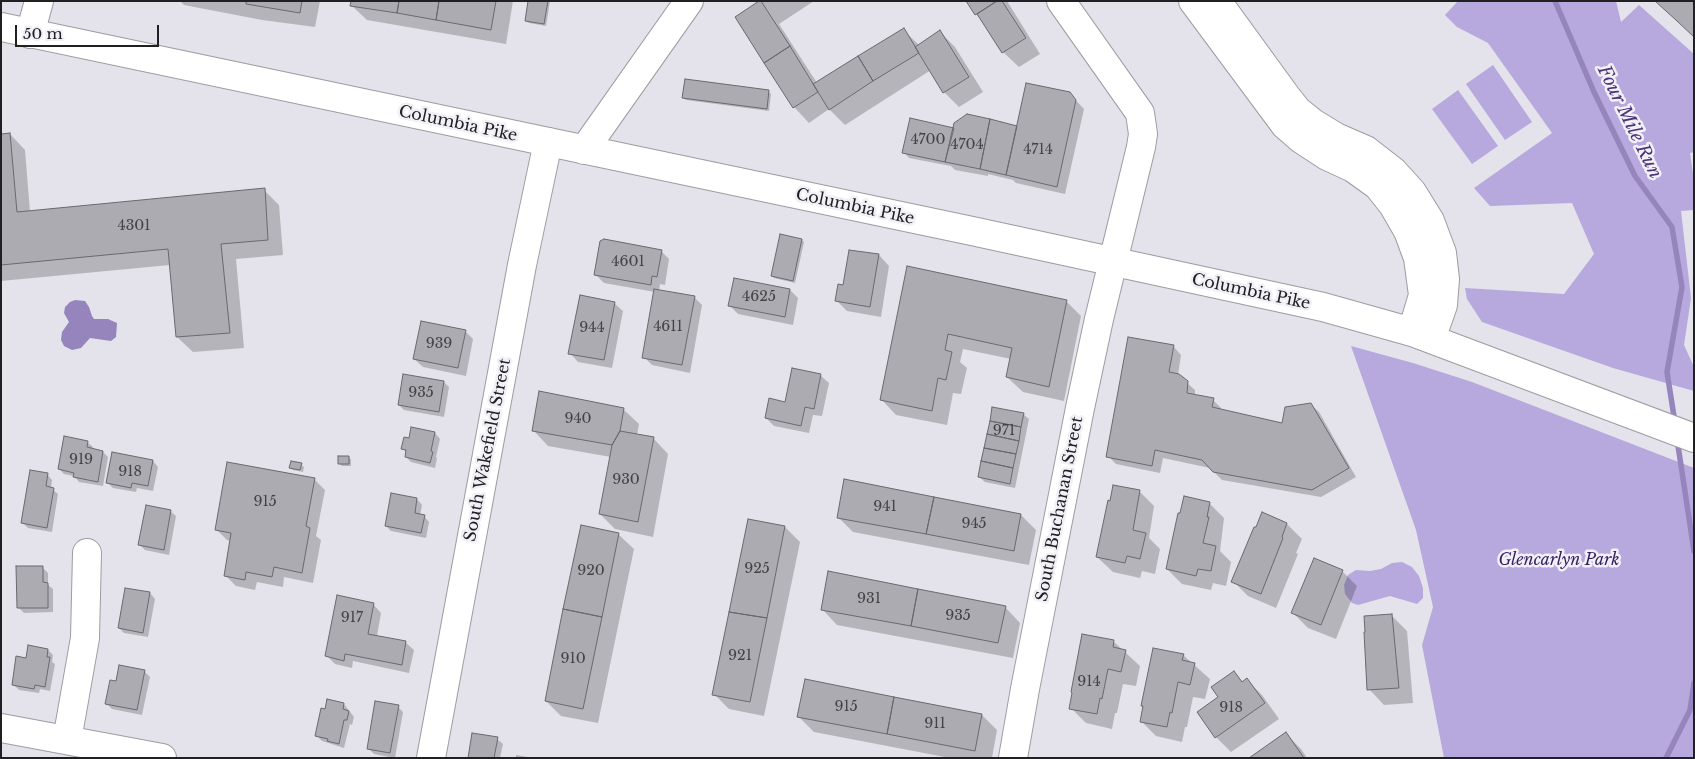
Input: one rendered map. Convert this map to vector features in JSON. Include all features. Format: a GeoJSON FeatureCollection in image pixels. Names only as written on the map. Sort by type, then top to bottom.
{"type":"FeatureCollection","features":[{"type":"Feature","properties":{"kind":"main road"},"geometry":{"type":"LineString","coordinates":[[30,34],[39,1]]}},
{"type":"Feature","properties":{"kind":"main road"},"geometry":{"type":"LineString","coordinates":[[584,150],[689,1]]}},
{"type":"Feature","properties":{"kind":"main road","name":"South Buchanan Street"},"geometry":{"type":"LineString","coordinates":[[1013,758],[1072,445],[1099,319],[1143,134],[1140,113],[1061,1]]}},
{"type":"Feature","properties":{"kind":"main road"},"geometry":{"type":"LineString","coordinates":[[1192,1],[1285,125],[1301,139],[1327,156],[1353,168],[1378,186],[1394,205],[1408,231],[1418,258],[1423,295],[1421,336]]}},
{"type":"Feature","properties":{"kind":"main road"},"geometry":{"type":"LineString","coordinates":[[1217,1],[1298,111],[1336,137],[1366,150],[1393,171],[1412,192],[1430,221],[1442,253],[1445,279],[1443,304],[1421,336]]}},
{"type":"Feature","properties":{"kind":"main road","name":"Columbia Pike"},"geometry":{"type":"LineString","coordinates":[[1,27],[962,229],[1323,307],[1421,336],[1694,438]]}},
{"type":"Feature","properties":{"kind":"main road","name":"South Wakefield Street"},"geometry":{"type":"LineString","coordinates":[[431,758],[522,265],[548,142]]}},
{"type":"Feature","properties":{"kind":"main road"},"geometry":{"type":"LineString","coordinates":[[67,740],[85,638],[87,553]]}},
{"type":"Feature","properties":{"kind":"main road"},"geometry":{"type":"LineString","coordinates":[[1,728],[162,758]]}},
{"type":"Feature","properties":{"kind":"green space"},"geometry":{"type":"Polygon","coordinates":[[[1458,1],[1616,1],[1621,22],[1639,5],[1694,54],[1694,152],[1690,153],[1694,180],[1694,210],[1681,211],[1691,298],[1684,345],[1694,367],[1694,391],[1613,368],[1482,322],[1467,299],[1465,288],[1564,294],[1594,254],[1572,203],[1490,206],[1474,188],[1552,133],[1488,43],[1457,27],[1445,15],[1458,1]]]}},
{"type":"Feature","properties":{"kind":"green space"},"geometry":{"type":"Polygon","coordinates":[[[1493,65],[1532,122],[1505,140],[1466,84],[1493,65]]]}},
{"type":"Feature","properties":{"kind":"green space"},"geometry":{"type":"Polygon","coordinates":[[[1458,90],[1498,146],[1472,164],[1432,109],[1458,90]]]}},
{"type":"Feature","properties":{"kind":"green space","name":"Glencarlyn Park"},"geometry":{"type":"Polygon","coordinates":[[[1351,346],[1472,382],[1694,468],[1694,758],[1444,758],[1422,645],[1433,607],[1416,530],[1351,346]]]}},
{"type":"Feature","properties":{"kind":"green space"},"geometry":{"type":"Polygon","coordinates":[[[1402,562],[1412,567],[1419,576],[1423,588],[1423,598],[1417,604],[1390,596],[1358,605],[1352,603],[1345,594],[1344,585],[1348,575],[1356,570],[1370,571],[1381,569],[1392,563],[1402,562]]]}},
{"type":"Feature","properties":{"kind":"shaded area"},"geometry":{"type":"Polygon","coordinates":[[[75,300],[85,301],[94,319],[108,319],[117,323],[116,337],[111,341],[90,338],[81,348],[72,350],[64,346],[61,340],[62,332],[69,322],[64,313],[65,307],[75,300]]]}},
{"type":"Feature","properties":{"kind":"building"},"geometry":{"type":"Polygon","coordinates":[[[246,1],[302,1],[300,13],[246,4],[246,1]]]}},
{"type":"Feature","properties":{"kind":"building"},"geometry":{"type":"Polygon","coordinates":[[[351,1],[399,1],[397,13],[350,6],[351,1]]]}},
{"type":"Feature","properties":{"kind":"building"},"geometry":{"type":"Polygon","coordinates":[[[399,1],[439,1],[436,20],[397,13],[399,1]]]}},
{"type":"Feature","properties":{"kind":"building"},"geometry":{"type":"Polygon","coordinates":[[[439,1],[496,1],[491,30],[436,20],[439,1]]]}},
{"type":"Feature","properties":{"kind":"building"},"geometry":{"type":"Polygon","coordinates":[[[528,1],[548,1],[544,24],[525,21],[528,1]]]}},
{"type":"Feature","properties":{"kind":"building"},"geometry":{"type":"Polygon","coordinates":[[[761,1],[790,46],[764,63],[735,17],[761,1]]]}},
{"type":"Feature","properties":{"kind":"building"},"geometry":{"type":"Polygon","coordinates":[[[966,1],[997,1],[975,15],[966,1]]]}},
{"type":"Feature","properties":{"kind":"building"},"geometry":{"type":"Polygon","coordinates":[[[997,1],[1002,1],[1026,38],[1002,53],[977,14],[997,1]]]}},
{"type":"Feature","properties":{"kind":"building"},"geometry":{"type":"Polygon","coordinates":[[[1655,1],[1694,1],[1694,37],[1677,21],[1655,1]]]}},
{"type":"Feature","properties":{"kind":"building"},"geometry":{"type":"Polygon","coordinates":[[[904,28],[919,53],[873,81],[858,56],[904,28]]]}},
{"type":"Feature","properties":{"kind":"building"},"geometry":{"type":"Polygon","coordinates":[[[940,30],[969,77],[943,93],[915,47],[940,30]]]}},
{"type":"Feature","properties":{"kind":"building"},"geometry":{"type":"Polygon","coordinates":[[[790,46],[818,92],[793,108],[764,63],[790,46]]]}},
{"type":"Feature","properties":{"kind":"building"},"geometry":{"type":"Polygon","coordinates":[[[858,56],[873,81],[829,110],[813,84],[858,56]]]}},
{"type":"Feature","properties":{"kind":"building"},"geometry":{"type":"Polygon","coordinates":[[[685,79],[769,90],[767,109],[682,98],[685,79]]]}},
{"type":"Feature","properties":{"kind":"building"},"geometry":{"type":"Polygon","coordinates":[[[1026,83],[1070,92],[1076,100],[1057,187],[1006,175],[1026,83]]]}},
{"type":"Feature","properties":{"kind":"building"},"geometry":{"type":"Polygon","coordinates":[[[967,114],[990,119],[980,169],[945,162],[954,123],[967,114]]]}},
{"type":"Feature","properties":{"kind":"building"},"geometry":{"type":"Polygon","coordinates":[[[910,118],[954,128],[945,162],[902,153],[910,118]]]}},
{"type":"Feature","properties":{"kind":"building"},"geometry":{"type":"Polygon","coordinates":[[[990,119],[1017,126],[1006,175],[980,169],[990,119]]]}},
{"type":"Feature","properties":{"kind":"building"},"geometry":{"type":"Polygon","coordinates":[[[10,133],[17,212],[265,188],[268,240],[221,244],[230,333],[176,337],[168,249],[1,265],[1,134],[10,133]]]}},
{"type":"Feature","properties":{"kind":"building"},"geometry":{"type":"Polygon","coordinates":[[[780,234],[802,239],[793,281],[771,276],[780,234]]]}},
{"type":"Feature","properties":{"kind":"building"},"geometry":{"type":"Polygon","coordinates":[[[604,239],[662,250],[657,277],[652,276],[651,285],[594,275],[600,241],[604,239]]]}},
{"type":"Feature","properties":{"kind":"building"},"geometry":{"type":"Polygon","coordinates":[[[849,250],[879,254],[870,307],[835,301],[838,284],[843,285],[849,250]]]}},
{"type":"Feature","properties":{"kind":"building"},"geometry":{"type":"Polygon","coordinates":[[[907,266],[1067,300],[1049,387],[1006,377],[1012,348],[948,334],[945,350],[952,352],[946,380],[938,378],[932,411],[880,400],[907,266]]]}},
{"type":"Feature","properties":{"kind":"building"},"geometry":{"type":"Polygon","coordinates":[[[734,278],[790,289],[785,317],[728,306],[734,278]]]}},
{"type":"Feature","properties":{"kind":"building"},"geometry":{"type":"Polygon","coordinates":[[[654,289],[695,296],[682,365],[642,358],[654,289]]]}},
{"type":"Feature","properties":{"kind":"building"},"geometry":{"type":"Polygon","coordinates":[[[580,295],[615,302],[604,360],[568,354],[580,295]]]}},
{"type":"Feature","properties":{"kind":"building"},"geometry":{"type":"Polygon","coordinates":[[[421,321],[466,330],[458,368],[413,359],[421,321]]]}},
{"type":"Feature","properties":{"kind":"building"},"geometry":{"type":"Polygon","coordinates":[[[1128,337],[1174,345],[1169,372],[1179,374],[1188,381],[1187,393],[1214,398],[1212,407],[1282,423],[1285,407],[1311,403],[1349,468],[1312,490],[1213,472],[1202,460],[1155,450],[1152,466],[1106,457],[1128,337]]]}},
{"type":"Feature","properties":{"kind":"building"},"geometry":{"type":"Polygon","coordinates":[[[792,368],[821,374],[814,409],[805,407],[801,426],[765,418],[769,398],[785,402],[792,368]]]}},
{"type":"Feature","properties":{"kind":"building"},"geometry":{"type":"Polygon","coordinates":[[[403,374],[444,381],[439,412],[398,405],[403,374]]]}},
{"type":"Feature","properties":{"kind":"building"},"geometry":{"type":"Polygon","coordinates":[[[539,391],[624,408],[620,431],[612,445],[532,431],[539,391]]]}},
{"type":"Feature","properties":{"kind":"building"},"geometry":{"type":"Polygon","coordinates":[[[992,407],[1024,413],[1021,427],[990,421],[992,407]]]}},
{"type":"Feature","properties":{"kind":"building"},"geometry":{"type":"Polygon","coordinates":[[[990,421],[1021,427],[1019,441],[987,434],[990,421]]]}},
{"type":"Feature","properties":{"kind":"building"},"geometry":{"type":"Polygon","coordinates":[[[411,427],[435,432],[430,463],[405,457],[406,450],[401,449],[404,437],[409,438],[411,427]]]}},
{"type":"Feature","properties":{"kind":"building"},"geometry":{"type":"Polygon","coordinates":[[[620,431],[654,437],[638,522],[599,514],[612,445],[620,431]]]}},
{"type":"Feature","properties":{"kind":"building"},"geometry":{"type":"Polygon","coordinates":[[[987,434],[1019,441],[1016,454],[984,448],[987,434]]]}},
{"type":"Feature","properties":{"kind":"building"},"geometry":{"type":"Polygon","coordinates":[[[64,436],[88,441],[87,447],[103,451],[98,482],[73,477],[74,473],[58,469],[64,436]]]}},
{"type":"Feature","properties":{"kind":"building"},"geometry":{"type":"Polygon","coordinates":[[[984,448],[1016,454],[1013,468],[981,461],[984,448]]]}},
{"type":"Feature","properties":{"kind":"building"},"geometry":{"type":"Polygon","coordinates":[[[112,452],[153,460],[148,486],[132,483],[131,488],[106,483],[112,452]]]}},
{"type":"Feature","properties":{"kind":"building"},"geometry":{"type":"Polygon","coordinates":[[[338,456],[349,456],[349,464],[338,464],[338,456]]]}},
{"type":"Feature","properties":{"kind":"building"},"geometry":{"type":"Polygon","coordinates":[[[291,461],[302,463],[300,470],[289,468],[291,461]]]}},
{"type":"Feature","properties":{"kind":"building"},"geometry":{"type":"Polygon","coordinates":[[[981,461],[1013,468],[1010,484],[978,477],[981,461]]]}},
{"type":"Feature","properties":{"kind":"building"},"geometry":{"type":"Polygon","coordinates":[[[227,462],[315,478],[306,526],[310,528],[302,573],[274,567],[272,577],[246,572],[245,580],[224,576],[231,533],[215,530],[227,462]]]}},
{"type":"Feature","properties":{"kind":"building"},"geometry":{"type":"Polygon","coordinates":[[[30,470],[48,473],[46,486],[54,488],[47,528],[21,523],[30,470]]]}},
{"type":"Feature","properties":{"kind":"building"},"geometry":{"type":"Polygon","coordinates":[[[844,479],[934,497],[926,534],[837,518],[844,479]]]}},
{"type":"Feature","properties":{"kind":"building"},"geometry":{"type":"Polygon","coordinates":[[[1113,485],[1140,490],[1133,530],[1146,533],[1140,559],[1127,556],[1125,563],[1096,557],[1113,485]]]}},
{"type":"Feature","properties":{"kind":"building"},"geometry":{"type":"Polygon","coordinates":[[[391,493],[417,498],[415,513],[425,515],[421,533],[385,526],[391,493]]]}},
{"type":"Feature","properties":{"kind":"building"},"geometry":{"type":"Polygon","coordinates":[[[1184,496],[1210,502],[1207,517],[1209,517],[1203,543],[1216,546],[1211,571],[1198,569],[1196,576],[1166,569],[1178,513],[1180,513],[1184,496]]]}},
{"type":"Feature","properties":{"kind":"building"},"geometry":{"type":"Polygon","coordinates":[[[934,497],[1021,514],[1014,551],[926,534],[934,497]]]}},
{"type":"Feature","properties":{"kind":"building"},"geometry":{"type":"Polygon","coordinates":[[[146,505],[171,510],[164,550],[138,545],[146,505]]]}},
{"type":"Feature","properties":{"kind":"building"},"geometry":{"type":"Polygon","coordinates":[[[1262,512],[1287,523],[1261,594],[1231,582],[1262,512]]]}},
{"type":"Feature","properties":{"kind":"building"},"geometry":{"type":"Polygon","coordinates":[[[748,519],[785,526],[767,618],[729,612],[748,519]]]}},
{"type":"Feature","properties":{"kind":"building"},"geometry":{"type":"Polygon","coordinates":[[[581,525],[619,533],[602,617],[563,609],[581,525]]]}},
{"type":"Feature","properties":{"kind":"building"},"geometry":{"type":"Polygon","coordinates":[[[1314,558],[1343,570],[1321,625],[1291,613],[1314,558]]]}},
{"type":"Feature","properties":{"kind":"building"},"geometry":{"type":"Polygon","coordinates":[[[16,566],[43,566],[43,582],[48,583],[48,608],[17,608],[16,566]]]}},
{"type":"Feature","properties":{"kind":"building"},"geometry":{"type":"Polygon","coordinates":[[[828,571],[918,589],[911,626],[821,610],[828,571]]]}},
{"type":"Feature","properties":{"kind":"building"},"geometry":{"type":"Polygon","coordinates":[[[125,588],[150,592],[143,633],[118,628],[125,588]]]}},
{"type":"Feature","properties":{"kind":"building"},"geometry":{"type":"Polygon","coordinates":[[[918,589],[1006,606],[998,643],[911,626],[918,589]]]}},
{"type":"Feature","properties":{"kind":"building"},"geometry":{"type":"Polygon","coordinates":[[[337,595],[374,603],[368,634],[406,641],[402,665],[345,654],[344,661],[325,656],[337,595]]]}},
{"type":"Feature","properties":{"kind":"building"},"geometry":{"type":"Polygon","coordinates":[[[563,609],[602,617],[583,709],[545,701],[563,609]]]}},
{"type":"Feature","properties":{"kind":"building"},"geometry":{"type":"Polygon","coordinates":[[[729,612],[767,618],[750,702],[712,695],[729,612]]]}},
{"type":"Feature","properties":{"kind":"building"},"geometry":{"type":"Polygon","coordinates":[[[1392,614],[1399,688],[1367,690],[1364,616],[1392,614]]]}},
{"type":"Feature","properties":{"kind":"building"},"geometry":{"type":"Polygon","coordinates":[[[1082,634],[1114,640],[1113,647],[1126,650],[1121,672],[1108,669],[1097,714],[1069,709],[1082,634]]]}},
{"type":"Feature","properties":{"kind":"building"},"geometry":{"type":"Polygon","coordinates":[[[28,645],[48,649],[47,657],[50,657],[45,687],[35,685],[34,689],[12,685],[16,656],[26,658],[28,645]]]}},
{"type":"Feature","properties":{"kind":"building"},"geometry":{"type":"Polygon","coordinates":[[[1153,648],[1184,654],[1182,660],[1195,663],[1190,685],[1178,682],[1172,713],[1170,712],[1167,727],[1140,722],[1143,706],[1141,706],[1153,648]]]}},
{"type":"Feature","properties":{"kind":"building"},"geometry":{"type":"Polygon","coordinates":[[[119,665],[145,670],[137,710],[105,704],[110,680],[116,681],[119,665]]]}},
{"type":"Feature","properties":{"kind":"building"},"geometry":{"type":"Polygon","coordinates":[[[1234,671],[1242,682],[1247,678],[1265,703],[1215,738],[1197,712],[1218,697],[1211,687],[1234,671]]]}},
{"type":"Feature","properties":{"kind":"building"},"geometry":{"type":"Polygon","coordinates":[[[805,679],[894,697],[887,734],[797,717],[805,679]]]}},
{"type":"Feature","properties":{"kind":"building"},"geometry":{"type":"Polygon","coordinates":[[[894,697],[982,714],[975,751],[887,734],[894,697]]]}},
{"type":"Feature","properties":{"kind":"building"},"geometry":{"type":"Polygon","coordinates":[[[327,699],[344,703],[343,709],[349,711],[347,720],[344,720],[339,744],[315,736],[321,708],[325,709],[327,699]]]}},
{"type":"Feature","properties":{"kind":"building"},"geometry":{"type":"Polygon","coordinates":[[[375,701],[399,705],[390,753],[367,749],[375,701]]]}},
{"type":"Feature","properties":{"kind":"building"},"geometry":{"type":"Polygon","coordinates":[[[1286,732],[1304,758],[1249,758],[1286,732]]]}},
{"type":"Feature","properties":{"kind":"building"},"geometry":{"type":"Polygon","coordinates":[[[472,733],[498,737],[494,758],[468,758],[472,733]]]}},
{"type":"Feature","properties":{"kind":"waterway","name":"Four Mile Run"},"geometry":{"type":"LineString","coordinates":[[1555,1],[1594,92],[1635,176],[1672,227],[1682,287],[1667,372],[1675,423]]}},
{"type":"Feature","properties":{"kind":"waterway","name":"Four Mile Run"},"geometry":{"type":"LineString","coordinates":[[1677,439],[1694,551]]}},
{"type":"Feature","properties":{"kind":"waterway","name":"Four Mile Run"},"geometry":{"type":"LineString","coordinates":[[1666,758],[1690,710],[1694,683]]}}]}
